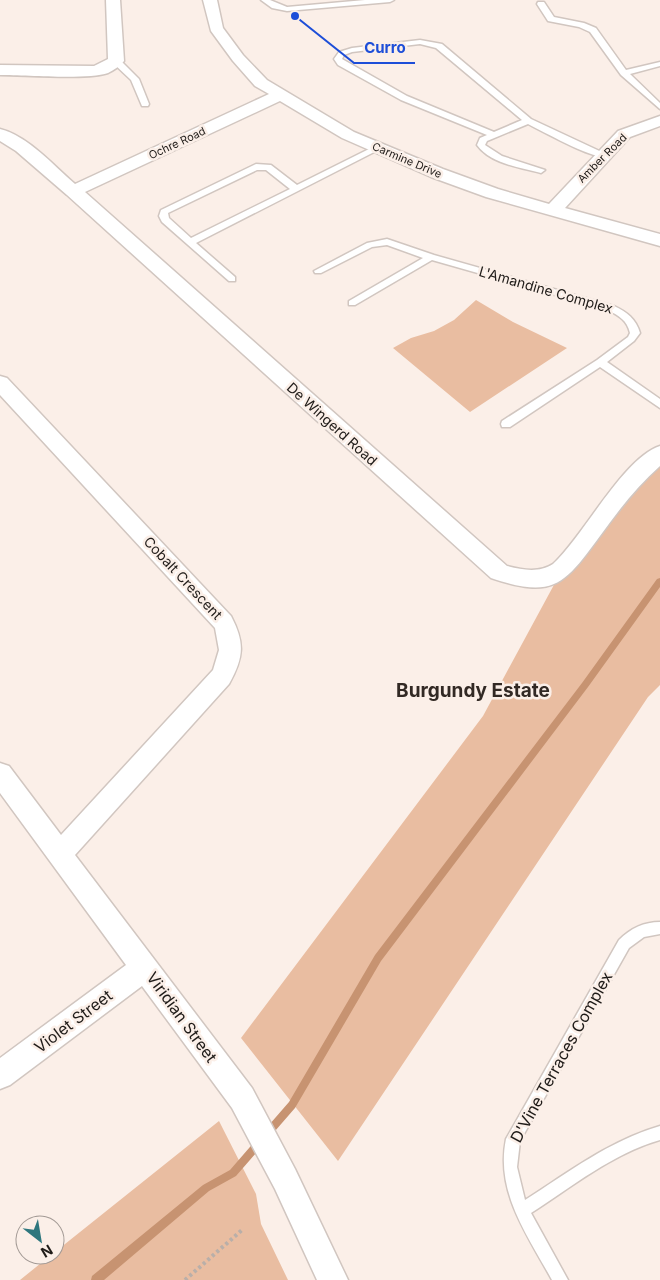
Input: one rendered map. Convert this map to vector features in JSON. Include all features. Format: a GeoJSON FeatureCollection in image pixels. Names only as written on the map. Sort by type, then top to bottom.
{"type":"FeatureCollection","features":[{"type":"Feature","properties":{"kind":"street"},"geometry":{"type":"LineString","coordinates":[[0,70],[94,71],[104,69],[116,61],[113,0]]}},
{"type":"Feature","properties":{"kind":"street","name":"Carmine Drive"},"geometry":{"type":"LineString","coordinates":[[210,0],[216,28],[256,78],[280,95],[332,126],[378,148],[470,186],[660,240]]}},
{"type":"Feature","properties":{"kind":"street","name":"Ochre Road"},"geometry":{"type":"LineString","coordinates":[[73,192],[280,95]]}},
{"type":"Feature","properties":{"kind":"street","name":"Amber Road"},"geometry":{"type":"LineString","coordinates":[[553,210],[624,134],[660,121]]}},
{"type":"Feature","properties":{"kind":"street","name":"De Wingerd Road"},"geometry":{"type":"LineString","coordinates":[[0,134],[22,147],[500,572],[518,579],[530,579],[540,578],[561,570],[622,491],[644,467],[660,454]]}},
{"type":"Feature","properties":{"kind":"street","name":"Cobalt Crescent"},"geometry":{"type":"LineString","coordinates":[[0,383],[224,622],[231,640],[230,660],[220,677],[60,854]]}},
{"type":"Feature","properties":{"kind":"street","name":"Viridian Street"},"geometry":{"type":"LineString","coordinates":[[0,774],[242,1098],[333,1280]]}},
{"type":"Feature","properties":{"kind":"street","name":"Violet Street"},"geometry":{"type":"LineString","coordinates":[[0,1075],[145,967]]}},
{"type":"Feature","properties":{"kind":"lane"},"geometry":{"type":"LineString","coordinates":[[268,1],[275,6],[287,9],[390,0]]}},
{"type":"Feature","properties":{"kind":"lane"},"geometry":{"type":"LineString","coordinates":[[541,4],[551,19],[581,25],[593,30],[624,72],[660,107]]}},
{"type":"Feature","properties":{"kind":"lane"},"geometry":{"type":"LineString","coordinates":[[494,135],[404,98],[340,63],[339,56],[342,52],[352,50],[420,42],[439,46],[528,121],[573,143],[604,155]]}},
{"type":"Feature","properties":{"kind":"lane"},"geometry":{"type":"LineString","coordinates":[[116,61],[135,79],[145,104]]}},
{"type":"Feature","properties":{"kind":"lane"},"geometry":{"type":"LineString","coordinates":[[624,72],[660,64]]}},
{"type":"Feature","properties":{"kind":"lane"},"geometry":{"type":"LineString","coordinates":[[528,121],[483,140],[482,145],[487,153],[541,170]]}},
{"type":"Feature","properties":{"kind":"lane"},"geometry":{"type":"LineString","coordinates":[[190,242],[378,148]]}},
{"type":"Feature","properties":{"kind":"lane"},"geometry":{"type":"LineString","coordinates":[[232,279],[165,220],[164,212],[256,167],[268,167],[296,189]]}},
{"type":"Feature","properties":{"kind":"lane","name":"L'Amandine Complex"},"geometry":{"type":"LineString","coordinates":[[318,272],[379,242],[396,244],[431,257],[611,308],[624,313],[633,322],[635,333],[631,339],[600,362],[506,424]]}},
{"type":"Feature","properties":{"kind":"lane"},"geometry":{"type":"LineString","coordinates":[[352,303],[431,257]]}},
{"type":"Feature","properties":{"kind":"lane"},"geometry":{"type":"LineString","coordinates":[[600,362],[660,404]]}},
{"type":"Feature","properties":{"kind":"lane","name":"D'Vine Terraces Complex"},"geometry":{"type":"LineString","coordinates":[[560,1280],[522,1211],[510,1181],[509,1166],[513,1139],[624,944],[631,936],[640,931],[660,928]]}},
{"type":"Feature","properties":{"kind":"lane"},"geometry":{"type":"LineString","coordinates":[[522,1211],[612,1153],[642,1137],[660,1133]]}},
{"type":"Feature","properties":{"kind":"path"},"geometry":{"type":"LineString","coordinates":[[185,1280],[242,1230]]}},
{"type":"Feature","properties":{"kind":"shaded area"},"geometry":{"type":"Polygon","coordinates":[[[476,300],[513,322],[567,348],[470,412],[393,348],[411,338],[434,331],[454,320],[476,300]]]}},
{"type":"Feature","properties":{"kind":"shaded area"},"geometry":{"type":"Polygon","coordinates":[[[660,453],[660,685],[648,697],[338,1161],[241,1038],[483,716],[562,570],[660,453]]]}},
{"type":"Feature","properties":{"kind":"shaded area"},"geometry":{"type":"Polygon","coordinates":[[[219,1121],[256,1194],[261,1224],[288,1280],[20,1280],[39,1265],[65,1265],[65,1244],[219,1121]]]}},
{"type":"Feature","properties":{"kind":"waterway"},"geometry":{"type":"LineString","coordinates":[[96,1280],[206,1188],[233,1173],[292,1105],[378,958],[585,685],[660,581]]}},
{"type":"Feature","properties":{"kind":"place","name":"Curro"},"geometry":{"type":"Point","coordinates":[295,16]}},
{"type":"Feature","properties":{"kind":"district","name":"Burgundy Estate"},"geometry":{"type":"Point","coordinates":[473,690]}}]}
